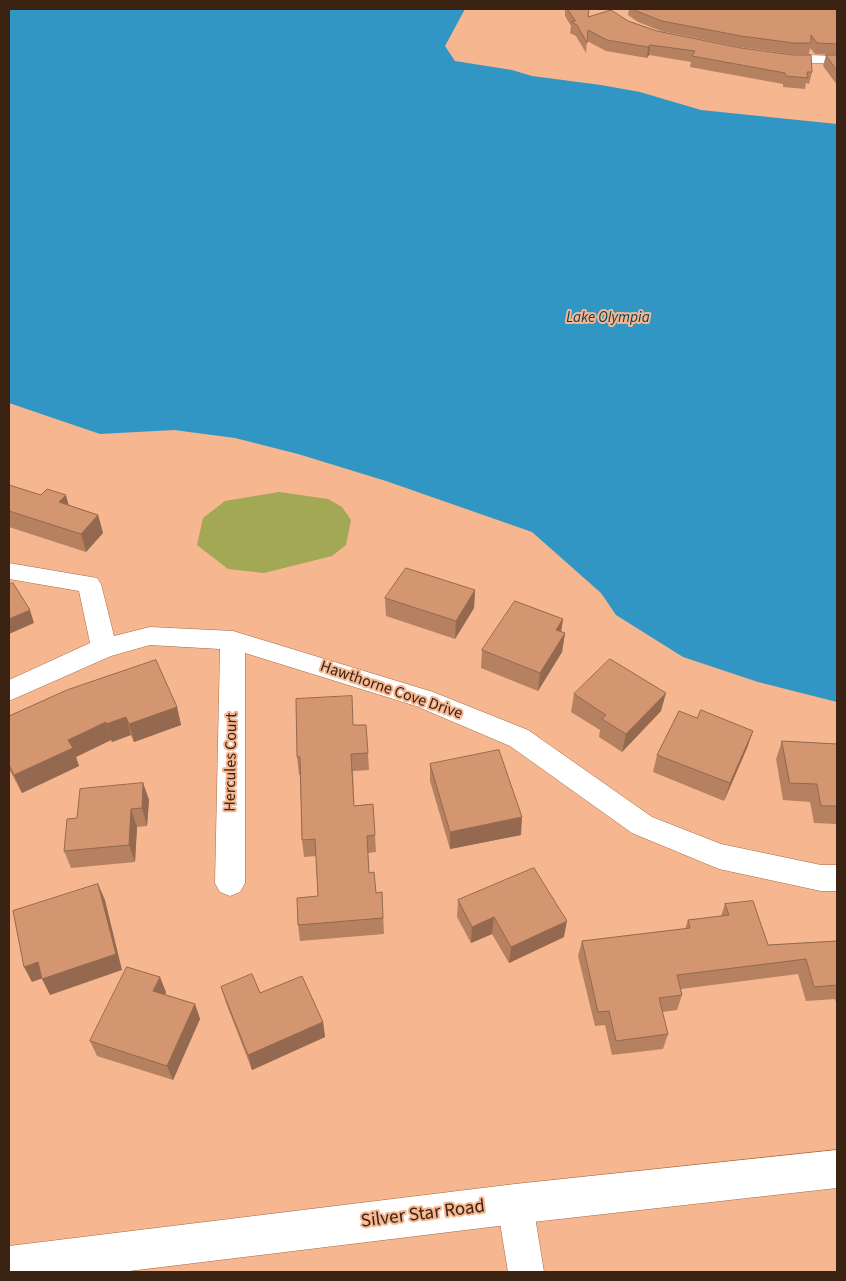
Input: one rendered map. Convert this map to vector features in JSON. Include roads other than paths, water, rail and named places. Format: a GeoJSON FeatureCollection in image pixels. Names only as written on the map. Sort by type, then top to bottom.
{"type":"FeatureCollection","features":[{"type":"Feature","properties":{"kind":"main road","name":"Silver Star Road"},"geometry":{"type":"LineString","coordinates":[[9,1266],[516,1204],[837,1168]]}},
{"type":"Feature","properties":{"kind":"street"},"geometry":{"type":"LineString","coordinates":[[765,56],[791,60],[837,60]]}},
{"type":"Feature","properties":{"kind":"street"},"geometry":{"type":"LineString","coordinates":[[9,571],[89,584],[104,648]]}},
{"type":"Feature","properties":{"kind":"street","name":"Hawthorne Cove Drive"},"geometry":{"type":"LineString","coordinates":[[9,691],[104,648],[150,636],[233,640],[424,699],[519,738],[642,825],[719,856],[821,878],[837,878]]}},
{"type":"Feature","properties":{"kind":"street","name":"Hercules Court"},"geometry":{"type":"LineString","coordinates":[[230,883],[233,640]]}},
{"type":"Feature","properties":{"kind":"street"},"geometry":{"type":"LineString","coordinates":[[516,1204],[526,1272]]}},
{"type":"Feature","properties":{"kind":"water","name":"Lake Olympia"},"geometry":{"type":"Polygon","coordinates":[[[9,9],[465,9],[445,46],[455,61],[512,70],[532,76],[640,92],[701,110],[837,124],[837,702],[758,682],[683,657],[616,615],[601,593],[532,532],[386,481],[298,454],[235,438],[174,430],[100,434],[9,403],[9,9]]]}}]}
